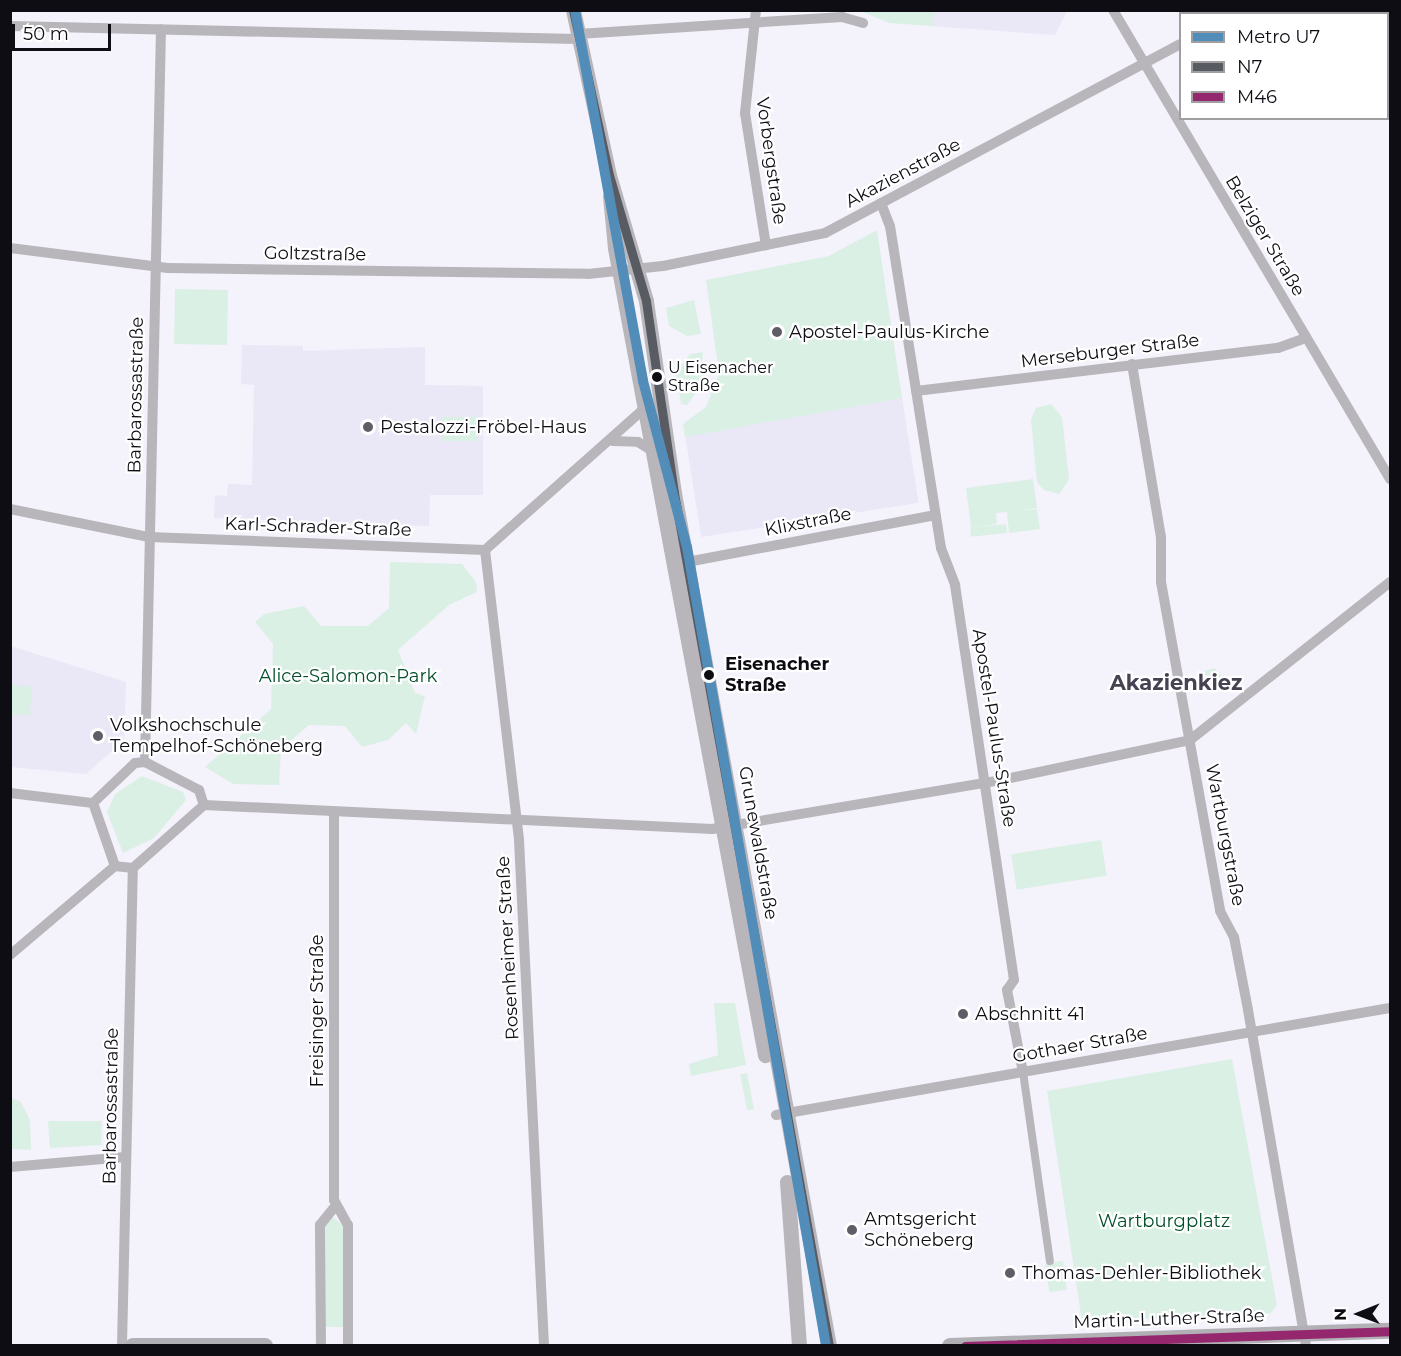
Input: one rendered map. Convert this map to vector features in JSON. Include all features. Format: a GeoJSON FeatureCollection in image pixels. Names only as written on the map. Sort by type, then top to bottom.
{"type":"FeatureCollection","features":[{"type":"Feature","properties":{"kind":"main road","name":"Grunewaldstraße"},"geometry":{"type":"LineString","coordinates":[[573,10],[609,175],[639,270],[655,346],[687,562],[738,827],[781,1114],[793,1222],[799,1346]]}},
{"type":"Feature","properties":{"kind":"main road","name":"Grunewaldstraße"},"geometry":{"type":"LineString","coordinates":[[609,175],[620,273],[656,453],[721,828],[828,1346]]}},
{"type":"Feature","properties":{"kind":"main road","name":"Martin-Luther-Straße"},"geometry":{"type":"LineString","coordinates":[[950,1346],[1305,1340],[1390,1331]]}},
{"type":"Feature","properties":{"kind":"main road"},"geometry":{"type":"LineString","coordinates":[[133,1346],[265,1346]]}},
{"type":"Feature","properties":{"kind":"street","name":"Vorbergstraße"},"geometry":{"type":"LineString","coordinates":[[756,10],[752,26],[745,113],[766,245]]}},
{"type":"Feature","properties":{"kind":"street","name":"Belziger Straße"},"geometry":{"type":"LineString","coordinates":[[1113,10],[1390,479]]}},
{"type":"Feature","properties":{"kind":"street"},"geometry":{"type":"LineString","coordinates":[[10,26],[578,36],[752,26],[842,17],[863,23]]}},
{"type":"Feature","properties":{"kind":"street","name":"Barbarossastraße"},"geometry":{"type":"LineString","coordinates":[[145,762],[161,29]]}},
{"type":"Feature","properties":{"kind":"street","name":"Akazienstraße"},"geometry":{"type":"LineString","coordinates":[[620,273],[825,233],[1179,45]]}},
{"type":"Feature","properties":{"kind":"street","name":"Apostel-Paulus-Straße"},"geometry":{"type":"LineString","coordinates":[[881,203],[890,226],[936,515],[955,585],[1014,980],[1007,990],[1023,1072],[1050,1260]]}},
{"type":"Feature","properties":{"kind":"street","name":"Goltzstraße"},"geometry":{"type":"LineString","coordinates":[[10,248],[155,267],[620,273]]}},
{"type":"Feature","properties":{"kind":"street","name":"Merseburger Straße"},"geometry":{"type":"LineString","coordinates":[[916,391],[1278,348],[1306,338]]}},
{"type":"Feature","properties":{"kind":"street"},"geometry":{"type":"LineString","coordinates":[[636,350],[655,346]]}},
{"type":"Feature","properties":{"kind":"street","name":"Wartburgstraße"},"geometry":{"type":"LineString","coordinates":[[1132,364],[1161,538],[1161,582],[1220,911],[1234,937],[1305,1340]]}},
{"type":"Feature","properties":{"kind":"street"},"geometry":{"type":"LineString","coordinates":[[485,550],[613,441],[646,407]]}},
{"type":"Feature","properties":{"kind":"street"},"geometry":{"type":"LineString","coordinates":[[613,441],[639,442],[656,453]]}},
{"type":"Feature","properties":{"kind":"street","name":"Karl-Schrader-Straße"},"geometry":{"type":"LineString","coordinates":[[10,509],[149,537],[485,550]]}},
{"type":"Feature","properties":{"kind":"street","name":"Klixstraße"},"geometry":{"type":"LineString","coordinates":[[687,562],[936,515]]}},
{"type":"Feature","properties":{"kind":"street","name":"Rosenheimer Straße"},"geometry":{"type":"LineString","coordinates":[[485,550],[517,821],[544,1346]]}},
{"type":"Feature","properties":{"kind":"street"},"geometry":{"type":"LineString","coordinates":[[10,955],[115,866],[134,868],[204,805],[517,821],[738,827],[985,783],[1190,740],[1390,582]]}},
{"type":"Feature","properties":{"kind":"street"},"geometry":{"type":"LineString","coordinates":[[10,793],[93,802],[135,763],[145,762],[199,790],[204,805]]}},
{"type":"Feature","properties":{"kind":"street"},"geometry":{"type":"LineString","coordinates":[[93,802],[115,866]]}},
{"type":"Feature","properties":{"kind":"street","name":"Freisinger Straße"},"geometry":{"type":"LineString","coordinates":[[321,1346],[320,1225],[334,1208],[334,813]]}},
{"type":"Feature","properties":{"kind":"street","name":"Barbarossastraße"},"geometry":{"type":"LineString","coordinates":[[122,1346],[134,868]]}},
{"type":"Feature","properties":{"kind":"street","name":"Gothaer Straße"},"geometry":{"type":"LineString","coordinates":[[781,1114],[1390,1008]]}},
{"type":"Feature","properties":{"kind":"street"},"geometry":{"type":"LineString","coordinates":[[12,1165],[126,1157]]}},
{"type":"Feature","properties":{"kind":"street","name":"Freisinger Straße"},"geometry":{"type":"LineString","coordinates":[[334,1208],[348,1225],[348,1346]]}},
{"type":"Feature","properties":{"kind":"shaded area"},"geometry":{"type":"Polygon","coordinates":[[[935,11],[1067,11],[1055,35],[931,26],[935,11]]]}},
{"type":"Feature","properties":{"kind":"shaded area","name":"Pestalozzi-Fröbel-Haus"},"geometry":{"type":"Polygon","coordinates":[[[242,345],[303,346],[303,351],[425,347],[425,385],[483,386],[483,495],[430,495],[429,526],[214,518],[215,495],[227,496],[228,484],[252,485],[254,385],[241,384],[242,345]]]}},
{"type":"Feature","properties":{"kind":"shaded area"},"geometry":{"type":"Polygon","coordinates":[[[902,398],[919,503],[701,537],[685,432],[902,398]]]}},
{"type":"Feature","properties":{"kind":"shaded area"},"geometry":{"type":"Polygon","coordinates":[[[10,646],[126,682],[124,740],[86,774],[11,767],[10,646]]]}},
{"type":"Feature","properties":{"kind":"green space"},"geometry":{"type":"Polygon","coordinates":[[[860,11],[935,11],[931,26],[889,23],[860,11]]]}},
{"type":"Feature","properties":{"kind":"green space"},"geometry":{"type":"Polygon","coordinates":[[[877,230],[902,398],[685,437],[683,424],[706,407],[719,374],[706,280],[829,256],[877,230]]]}},
{"type":"Feature","properties":{"kind":"green space"},"geometry":{"type":"Polygon","coordinates":[[[175,289],[228,290],[227,345],[174,344],[175,289]]]}},
{"type":"Feature","properties":{"kind":"green space"},"geometry":{"type":"Polygon","coordinates":[[[694,300],[701,334],[687,336],[669,326],[666,308],[694,300]]]}},
{"type":"Feature","properties":{"kind":"green space"},"geometry":{"type":"Polygon","coordinates":[[[703,352],[698,390],[687,405],[681,404],[676,373],[690,354],[703,352]]]}},
{"type":"Feature","properties":{"kind":"green space"},"geometry":{"type":"Polygon","coordinates":[[[1051,404],[1062,417],[1069,480],[1059,494],[1044,490],[1037,482],[1031,420],[1036,408],[1051,404]]]}},
{"type":"Feature","properties":{"kind":"green space"},"geometry":{"type":"Polygon","coordinates":[[[441,417],[478,417],[478,441],[441,441],[441,417]]]}},
{"type":"Feature","properties":{"kind":"green space"},"geometry":{"type":"Polygon","coordinates":[[[1033,479],[1037,508],[1013,511],[1037,509],[1040,529],[1009,533],[1007,512],[996,513],[997,524],[971,528],[966,488],[1033,479]]]}},
{"type":"Feature","properties":{"kind":"green space"},"geometry":{"type":"Polygon","coordinates":[[[1006,524],[1007,533],[971,537],[970,528],[1006,524]]]}},
{"type":"Feature","properties":{"kind":"green space","name":"Alice-Salomon-Park"},"geometry":{"type":"Polygon","coordinates":[[[390,562],[462,564],[476,582],[477,592],[449,605],[398,650],[415,693],[425,696],[416,734],[406,723],[388,740],[362,747],[345,726],[309,725],[281,749],[279,785],[233,784],[205,767],[271,709],[273,644],[255,622],[264,614],[304,606],[321,626],[368,626],[389,608],[390,562]]]}},
{"type":"Feature","properties":{"kind":"green space"},"geometry":{"type":"Polygon","coordinates":[[[1215,668],[1229,684],[1202,680],[1200,672],[1215,668]]]}},
{"type":"Feature","properties":{"kind":"green space"},"geometry":{"type":"Polygon","coordinates":[[[10,685],[32,687],[30,715],[11,714],[10,685]]]}},
{"type":"Feature","properties":{"kind":"green space"},"geometry":{"type":"Polygon","coordinates":[[[142,776],[183,792],[186,800],[154,838],[123,853],[107,812],[115,794],[142,776]]]}},
{"type":"Feature","properties":{"kind":"green space"},"geometry":{"type":"Polygon","coordinates":[[[1101,840],[1107,876],[1017,890],[1011,854],[1101,840]]]}},
{"type":"Feature","properties":{"kind":"green space"},"geometry":{"type":"Polygon","coordinates":[[[714,1003],[735,1003],[746,1065],[691,1076],[689,1064],[718,1055],[714,1003]]]}},
{"type":"Feature","properties":{"kind":"green space","name":"Wartburgplatz"},"geometry":{"type":"Polygon","coordinates":[[[1232,1059],[1277,1305],[1269,1315],[1082,1321],[1047,1091],[1232,1059]]]}},
{"type":"Feature","properties":{"kind":"green space"},"geometry":{"type":"Polygon","coordinates":[[[747,1073],[754,1109],[747,1111],[740,1074],[747,1073]]]}},
{"type":"Feature","properties":{"kind":"green space"},"geometry":{"type":"Polygon","coordinates":[[[11,1098],[21,1102],[30,1120],[31,1150],[11,1149],[11,1098]]]}},
{"type":"Feature","properties":{"kind":"green space"},"geometry":{"type":"Polygon","coordinates":[[[48,1121],[102,1121],[101,1145],[50,1148],[48,1121]]]}},
{"type":"Feature","properties":{"kind":"green space"},"geometry":{"type":"Polygon","coordinates":[[[332,1217],[343,1225],[343,1327],[325,1327],[325,1225],[332,1217]]]}},
{"type":"Feature","properties":{"kind":"green space"},"geometry":{"type":"Polygon","coordinates":[[[1063,1261],[1067,1290],[1049,1292],[1045,1264],[1063,1261]]]}},
{"type":"Feature","properties":{"kind":"metro line","name":"U7"},"geometry":{"type":"LineString","coordinates":[[575,10],[643,381],[687,547],[826,1346]]}},
{"type":"Feature","properties":{"kind":"transit line","name":"N7"},"geometry":{"type":"LineString","coordinates":[[573,10],[609,175],[646,301],[674,493],[829,1346]]}},
{"type":"Feature","properties":{"kind":"transit line","name":"M46"},"geometry":{"type":"LineString","coordinates":[[965,1346],[1390,1331]]}},
{"type":"Feature","properties":{"kind":"place","name":"Apostel-Paulus-Kirche"},"geometry":{"type":"Point","coordinates":[777,332]}},
{"type":"Feature","properties":{"kind":"place","name":"U Eisenacher Straße"},"geometry":{"type":"Point","coordinates":[657,377]}},
{"type":"Feature","properties":{"kind":"place","name":"Pestalozzi-Fröbel-Haus"},"geometry":{"type":"Point","coordinates":[368,427]}},
{"type":"Feature","properties":{"kind":"place","name":"Eisenacher Straße"},"geometry":{"type":"Point","coordinates":[709,675]}},
{"type":"Feature","properties":{"kind":"place","name":"Volkshochschule Tempelhof-Schöneberg"},"geometry":{"type":"Point","coordinates":[98,736]}},
{"type":"Feature","properties":{"kind":"place","name":"Abschnitt 41"},"geometry":{"type":"Point","coordinates":[963,1014]}},
{"type":"Feature","properties":{"kind":"place","name":"Amtsgericht Schöneberg"},"geometry":{"type":"Point","coordinates":[852,1230]}},
{"type":"Feature","properties":{"kind":"place","name":"Thomas-Dehler-Bibliothek"},"geometry":{"type":"Point","coordinates":[1010,1273]}},
{"type":"Feature","properties":{"kind":"district","name":"Akazienkiez"},"geometry":{"type":"Point","coordinates":[1176,683]}}]}
